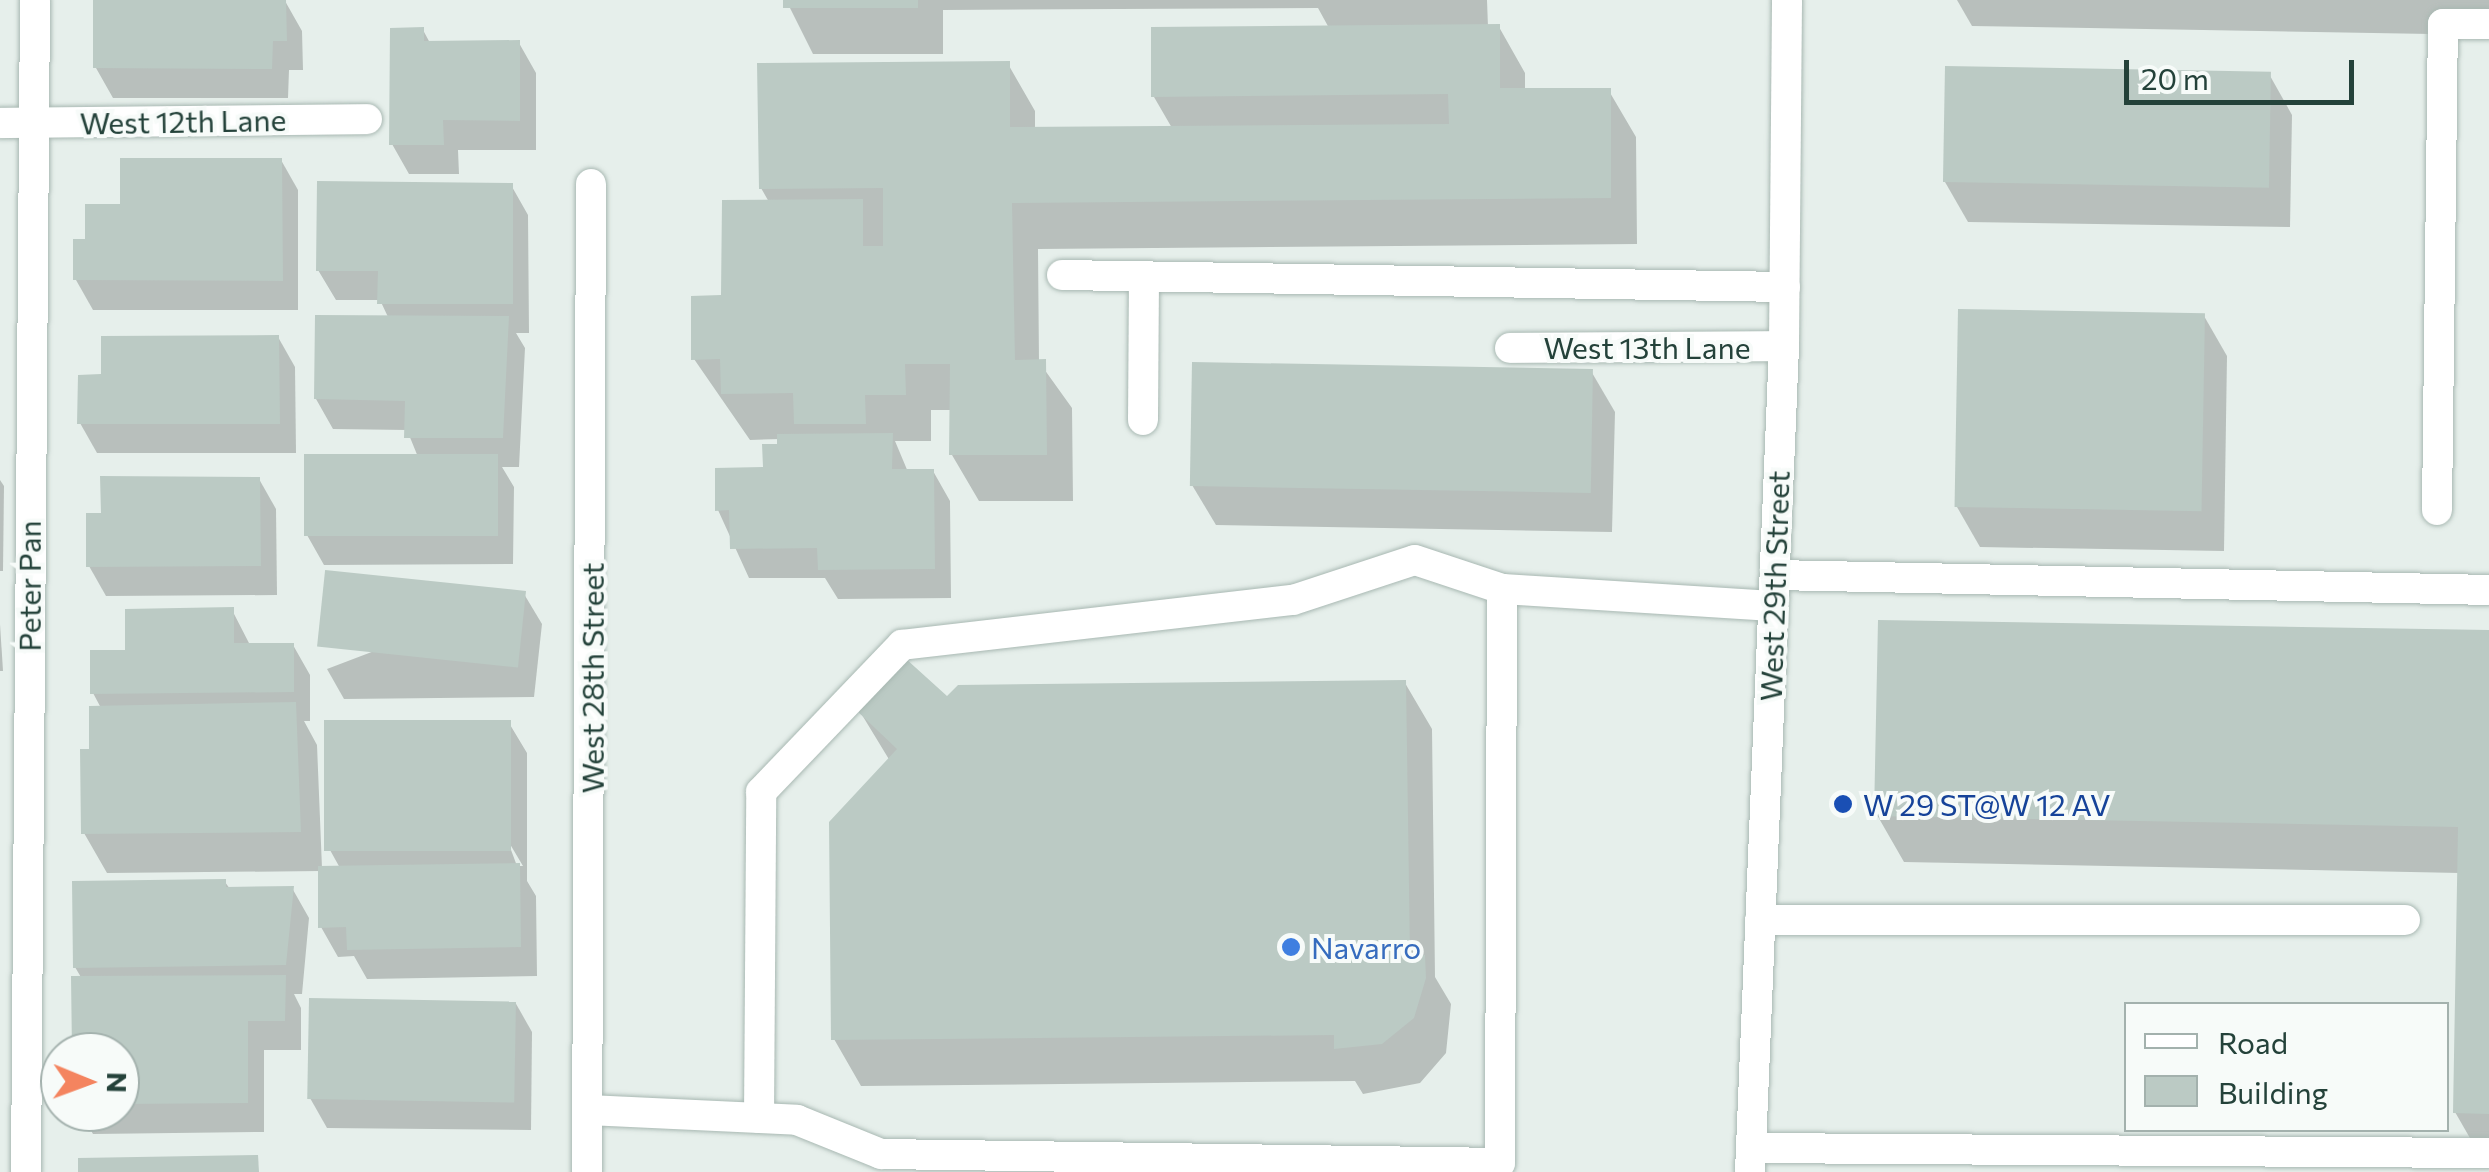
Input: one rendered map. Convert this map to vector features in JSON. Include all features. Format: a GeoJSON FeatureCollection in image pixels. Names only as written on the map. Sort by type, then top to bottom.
{"type":"FeatureCollection","features":[{"type":"Feature","properties":{"kind":"street","name":"Peter Pan"},"geometry":{"type":"LineString","coordinates":[[26,1172],[35,0]]}},
{"type":"Feature","properties":{"kind":"street","name":"West 29th Street"},"geometry":{"type":"LineString","coordinates":[[1750,1160],[1784,346],[1788,0]]}},
{"type":"Feature","properties":{"kind":"street"},"geometry":{"type":"LineString","coordinates":[[2437,510],[2443,24],[2489,24]]}},
{"type":"Feature","properties":{"kind":"street","name":"West 12th Lane"},"geometry":{"type":"LineString","coordinates":[[0,123],[367,119]]}},
{"type":"Feature","properties":{"kind":"street","name":"West 28th Street"},"geometry":{"type":"LineString","coordinates":[[587,1172],[591,184]]}},
{"type":"Feature","properties":{"kind":"street"},"geometry":{"type":"LineString","coordinates":[[1062,275],[1785,288]]}},
{"type":"Feature","properties":{"kind":"street"},"geometry":{"type":"LineString","coordinates":[[1143,420],[1144,276]]}},
{"type":"Feature","properties":{"kind":"street","name":"West 13th Lane"},"geometry":{"type":"LineString","coordinates":[[1510,348],[1784,346]]}},
{"type":"Feature","properties":{"kind":"street"},"geometry":{"type":"LineString","coordinates":[[759,1118],[761,792],[902,645],[1293,600],[1414,560],[1502,589],[1773,606]]}},
{"type":"Feature","properties":{"kind":"street"},"geometry":{"type":"LineString","coordinates":[[1774,575],[2489,590]]}},
{"type":"Feature","properties":{"kind":"street"},"geometry":{"type":"LineString","coordinates":[[588,1110],[797,1120],[882,1154],[1500,1163],[1502,589]]}},
{"type":"Feature","properties":{"kind":"street"},"geometry":{"type":"LineString","coordinates":[[1760,920],[2406,920]]}},
{"type":"Feature","properties":{"kind":"street"},"geometry":{"type":"LineString","coordinates":[[1750,1160],[2489,1153]]}},
{"type":"Feature","properties":{"kind":"building"},"geometry":{"type":"Polygon","coordinates":[[[93,0],[286,0],[287,41],[273,41],[272,69],[93,68],[93,0]]]}},
{"type":"Feature","properties":{"kind":"building"},"geometry":{"type":"Polygon","coordinates":[[[783,0],[918,0],[918,8],[783,8],[783,0]]]}},
{"type":"Feature","properties":{"kind":"building"},"geometry":{"type":"Polygon","coordinates":[[[1500,24],[1500,88],[1611,88],[1611,198],[1012,203],[1015,360],[1046,359],[1047,455],[949,455],[950,364],[905,364],[906,395],[865,395],[866,424],[794,424],[793,393],[721,394],[720,359],[691,360],[691,296],[721,295],[722,200],[863,199],[863,246],[883,246],[883,188],[759,189],[757,63],[1010,61],[1010,127],[1449,124],[1448,94],[1151,97],[1151,27],[1500,24]]]}},
{"type":"Feature","properties":{"kind":"building"},"geometry":{"type":"Polygon","coordinates":[[[424,27],[424,41],[520,40],[520,121],[443,120],[444,145],[389,145],[390,28],[424,27]]]}},
{"type":"Feature","properties":{"kind":"building"},"geometry":{"type":"Polygon","coordinates":[[[1945,66],[2271,72],[2269,188],[1943,182],[1945,66]]]}},
{"type":"Feature","properties":{"kind":"building"},"geometry":{"type":"Polygon","coordinates":[[[120,158],[282,158],[283,281],[73,280],[73,239],[85,239],[85,204],[120,204],[120,158]]]}},
{"type":"Feature","properties":{"kind":"building"},"geometry":{"type":"Polygon","coordinates":[[[317,181],[513,183],[513,304],[377,304],[378,271],[316,271],[317,181]]]}},
{"type":"Feature","properties":{"kind":"building"},"geometry":{"type":"Polygon","coordinates":[[[1958,309],[2205,313],[2202,511],[1955,507],[1958,309]]]}},
{"type":"Feature","properties":{"kind":"building"},"geometry":{"type":"Polygon","coordinates":[[[315,315],[509,316],[503,438],[404,438],[405,401],[314,399],[315,315]]]}},
{"type":"Feature","properties":{"kind":"building"},"geometry":{"type":"Polygon","coordinates":[[[279,335],[280,424],[77,424],[78,375],[101,374],[101,336],[279,335]]]}},
{"type":"Feature","properties":{"kind":"building"},"geometry":{"type":"Polygon","coordinates":[[[1192,362],[1593,369],[1591,493],[1190,486],[1192,362]]]}},
{"type":"Feature","properties":{"kind":"building"},"geometry":{"type":"Polygon","coordinates":[[[893,433],[892,469],[934,469],[935,569],[818,570],[817,548],[730,549],[729,510],[715,511],[715,468],[763,467],[762,444],[777,444],[777,434],[893,433]]]}},
{"type":"Feature","properties":{"kind":"building"},"geometry":{"type":"Polygon","coordinates":[[[304,454],[498,454],[498,536],[304,536],[304,454]]]}},
{"type":"Feature","properties":{"kind":"building"},"geometry":{"type":"Polygon","coordinates":[[[100,476],[260,477],[261,566],[86,567],[86,513],[101,513],[100,476]]]}},
{"type":"Feature","properties":{"kind":"building"},"geometry":{"type":"Polygon","coordinates":[[[325,570],[526,591],[518,668],[317,646],[325,570]]]}},
{"type":"Feature","properties":{"kind":"building"},"geometry":{"type":"Polygon","coordinates":[[[234,607],[234,643],[294,643],[294,692],[90,694],[90,650],[125,650],[125,609],[234,607]]]}},
{"type":"Feature","properties":{"kind":"building"},"geometry":{"type":"Polygon","coordinates":[[[1878,620],[2489,630],[2489,1114],[2453,1113],[2458,827],[1874,816],[1878,620]]]}},
{"type":"Feature","properties":{"kind":"building"},"geometry":{"type":"Polygon","coordinates":[[[905,658],[947,696],[958,685],[1406,680],[1410,955],[1425,955],[1426,978],[1414,1018],[1382,1044],[1334,1049],[1334,1035],[831,1040],[829,822],[897,749],[856,710],[905,658]]]}},
{"type":"Feature","properties":{"kind":"building"},"geometry":{"type":"Polygon","coordinates":[[[296,702],[301,832],[81,834],[80,749],[89,749],[89,706],[296,702]]]}},
{"type":"Feature","properties":{"kind":"building"},"geometry":{"type":"Polygon","coordinates":[[[324,720],[511,720],[511,851],[324,851],[324,720]]]}},
{"type":"Feature","properties":{"kind":"building"},"geometry":{"type":"Polygon","coordinates":[[[520,863],[521,947],[347,950],[346,927],[318,928],[318,866],[520,863]]]}},
{"type":"Feature","properties":{"kind":"building"},"geometry":{"type":"Polygon","coordinates":[[[226,879],[226,887],[294,886],[286,965],[73,968],[72,881],[226,879]]]}},
{"type":"Feature","properties":{"kind":"building"},"geometry":{"type":"Polygon","coordinates":[[[286,975],[285,1021],[248,1021],[248,1103],[140,1104],[140,1032],[72,1032],[71,976],[286,975]]]}},
{"type":"Feature","properties":{"kind":"building"},"geometry":{"type":"Polygon","coordinates":[[[309,998],[516,1002],[514,1103],[307,1099],[309,998]]]}},
{"type":"Feature","properties":{"kind":"building"},"geometry":{"type":"Polygon","coordinates":[[[258,1155],[259,1172],[78,1172],[78,1158],[258,1155]]]}},
{"type":"Feature","properties":{"kind":"place","name":"W 29 ST@W 12 AV"},"geometry":{"type":"Point","coordinates":[1843,804]}},
{"type":"Feature","properties":{"kind":"place","name":"Navarro"},"geometry":{"type":"Point","coordinates":[1291,947]}}]}
